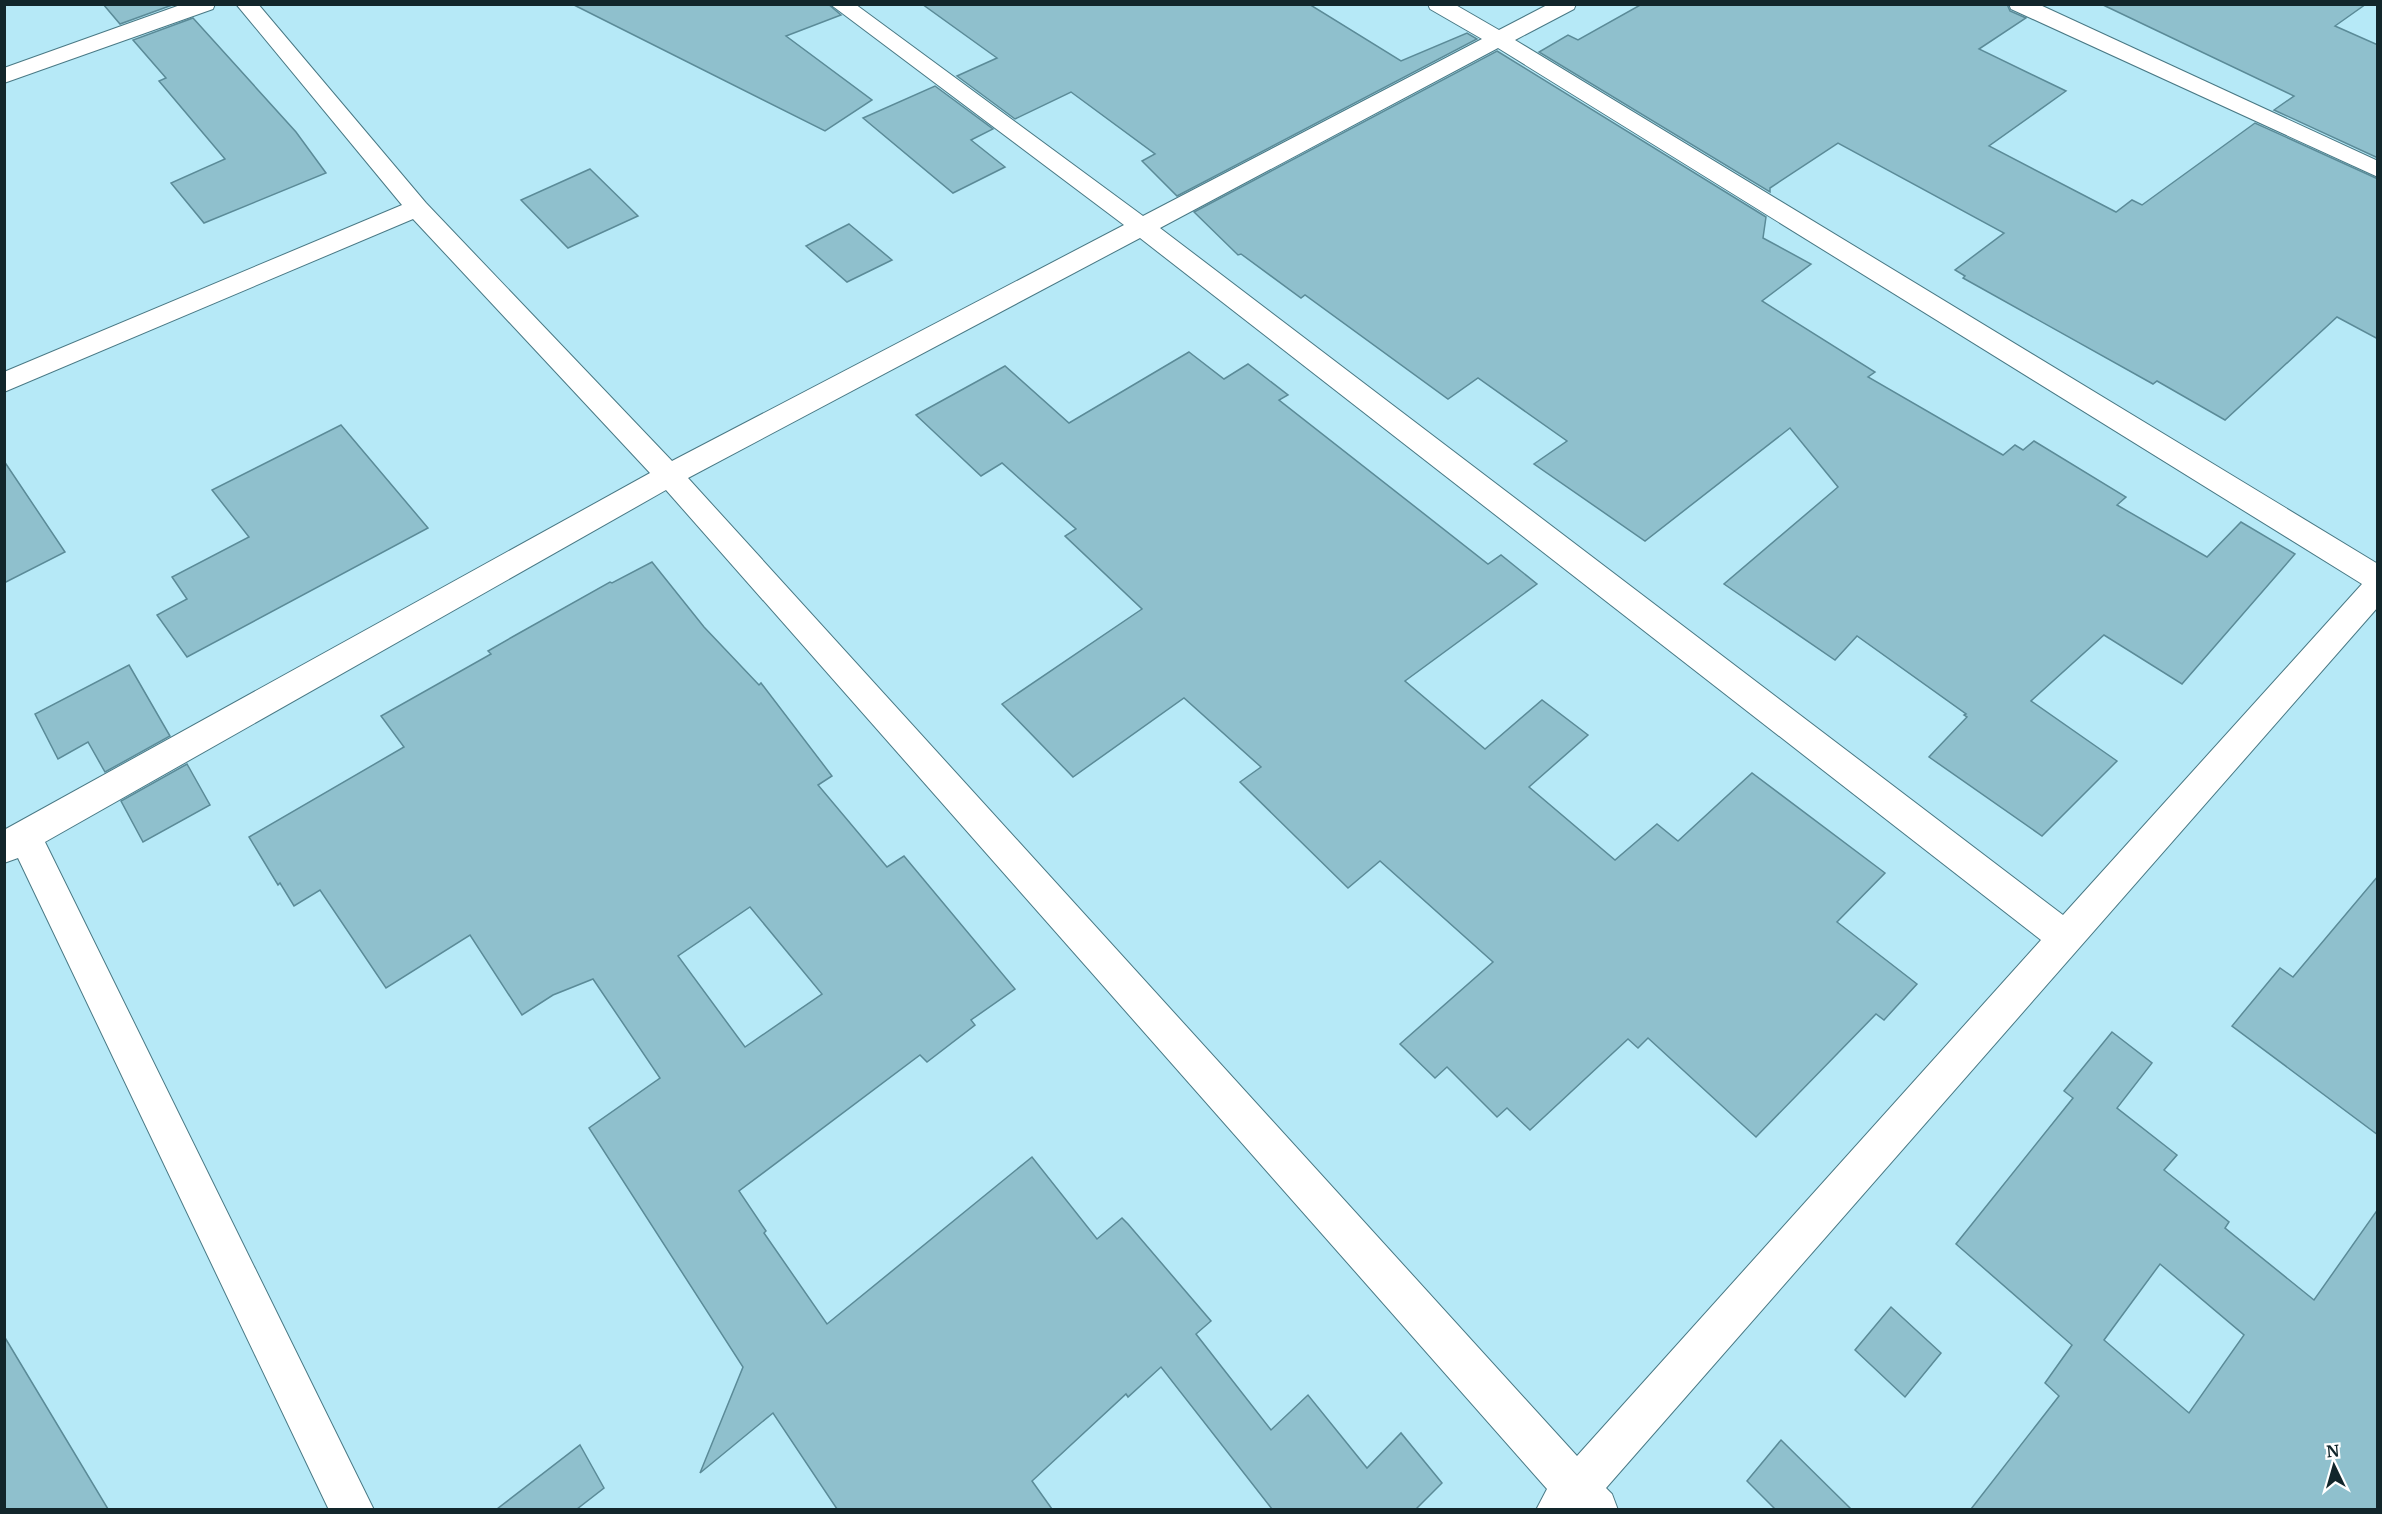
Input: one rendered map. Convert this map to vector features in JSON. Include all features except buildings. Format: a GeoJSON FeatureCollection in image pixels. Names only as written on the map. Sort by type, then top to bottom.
{"type":"FeatureCollection","features":[{"type":"Feature","properties":{"kind":"street"},"geometry":{"type":"LineString","coordinates":[[4,76],[205,4]]}},
{"type":"Feature","properties":{"kind":"street"},"geometry":{"type":"LineString","coordinates":[[246,4],[417,208],[669,475],[1576,1503],[2064,938],[2378,585]]}},
{"type":"Feature","properties":{"kind":"street"},"geometry":{"type":"LineString","coordinates":[[840,4],[1141,226],[2064,938]]}},
{"type":"Feature","properties":{"kind":"street"},"geometry":{"type":"LineString","coordinates":[[1438,4],[2378,579]]}},
{"type":"Feature","properties":{"kind":"street"},"geometry":{"type":"LineString","coordinates":[[352,1509],[15,842],[669,475],[1566,4]]}},
{"type":"Feature","properties":{"kind":"street"},"geometry":{"type":"LineString","coordinates":[[2019,4],[2378,170]]}},
{"type":"Feature","properties":{"kind":"street"},"geometry":{"type":"LineString","coordinates":[[4,383],[417,208]]}}]}
